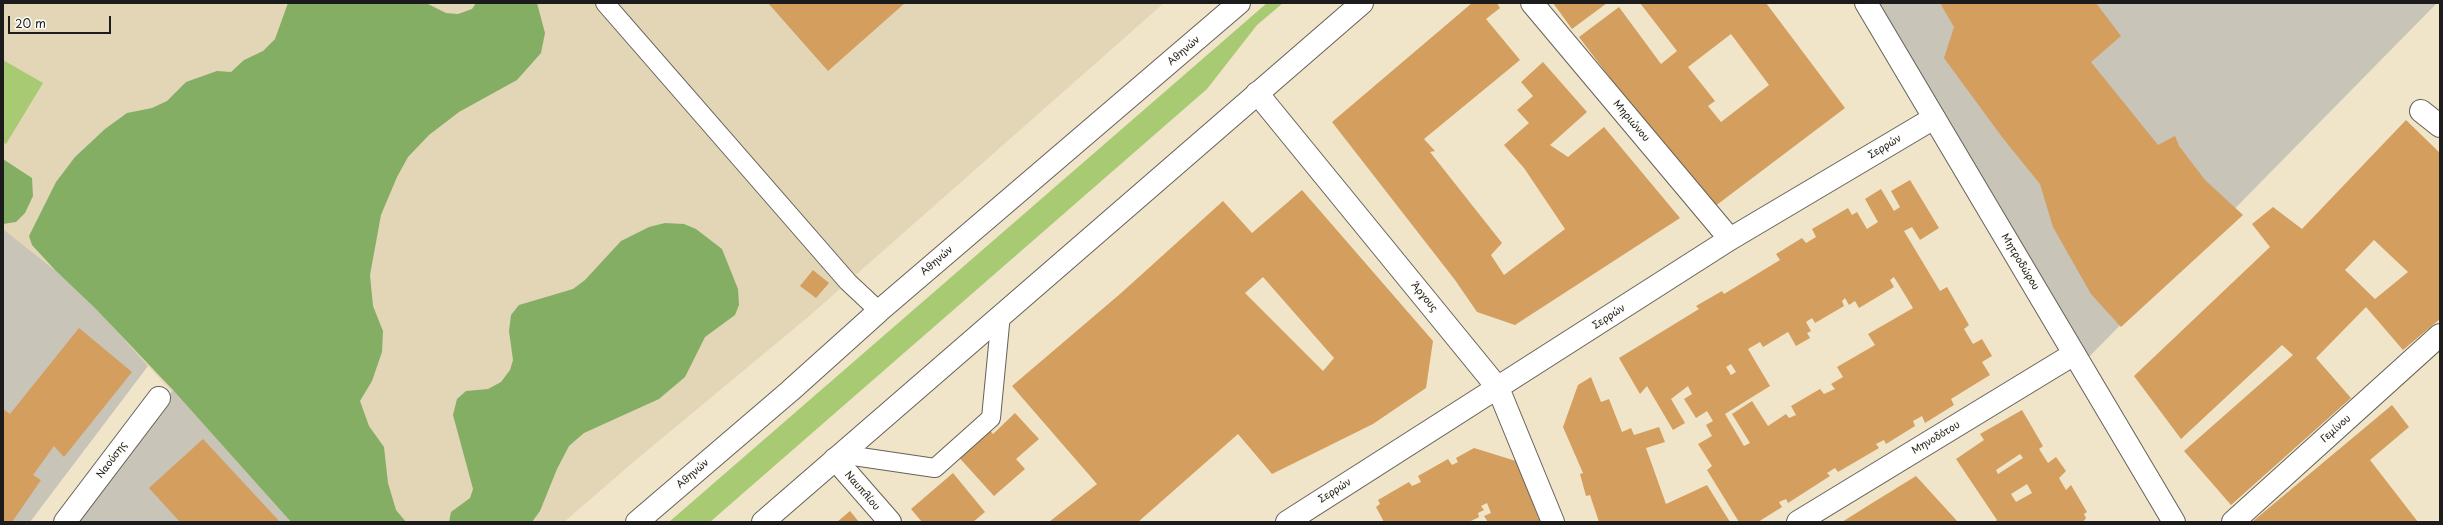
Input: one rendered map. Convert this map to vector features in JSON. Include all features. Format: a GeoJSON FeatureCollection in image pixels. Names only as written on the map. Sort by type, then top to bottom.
{"type":"FeatureCollection","features":[{"type":"Feature","properties":{"kind":"main road","name":"Αθηνών"},"geometry":{"type":"LineString","coordinates":[[637,522],[790,391],[879,312],[1240,3]]}},
{"type":"Feature","properties":{"kind":"main road"},"geometry":{"type":"LineString","coordinates":[[763,522],[1001,314],[1362,3]]}},
{"type":"Feature","properties":{"kind":"main road","name":"Μηριώνου"},"geometry":{"type":"LineString","coordinates":[[1532,3],[1730,239]]}},
{"type":"Feature","properties":{"kind":"main road","name":"Μητροδώρου"},"geometry":{"type":"LineString","coordinates":[[1866,3],[2174,522]]}},
{"type":"Feature","properties":{"kind":"main road","name":"Άργους"},"geometry":{"type":"LineString","coordinates":[[1257,93],[1498,388],[1553,522]]}},
{"type":"Feature","properties":{"kind":"main road"},"geometry":{"type":"LineString","coordinates":[[2421,111],[2440,126]]}},
{"type":"Feature","properties":{"kind":"main road","name":"Σερρών"},"geometry":{"type":"LineString","coordinates":[[1287,522],[1730,239],[1934,118]]}},
{"type":"Feature","properties":{"kind":"main road","name":"Γεμίνου"},"geometry":{"type":"LineString","coordinates":[[2233,522],[2440,335]]}},
{"type":"Feature","properties":{"kind":"main road","name":"Μηνοδότου"},"geometry":{"type":"LineString","coordinates":[[1798,522],[2074,354]]}},
{"type":"Feature","properties":{"kind":"main road","name":"Ναούσης"},"geometry":{"type":"LineString","coordinates":[[65,522],[160,398]]}},
{"type":"Feature","properties":{"kind":"main road","name":"Ναυπλίου"},"geometry":{"type":"LineString","coordinates":[[837,457],[890,522]]}},
{"type":"Feature","properties":{"kind":"lane"},"geometry":{"type":"LineString","coordinates":[[605,3],[848,282],[879,312]]}},
{"type":"Feature","properties":{"kind":"lane"},"geometry":{"type":"LineString","coordinates":[[837,457],[935,468],[991,418],[1001,314]]}},
{"type":"Feature","properties":{"kind":"shaded area"},"geometry":{"type":"Polygon","coordinates":[[[3,3],[1164,3],[807,318],[637,459],[564,522],[291,522],[95,308],[56,271],[3,229],[3,3]]]}},
{"type":"Feature","properties":{"kind":"shaded area"},"geometry":{"type":"Polygon","coordinates":[[[1875,3],[2437,3],[2083,363],[1875,3]]]}},
{"type":"Feature","properties":{"kind":"shaded area"},"geometry":{"type":"Polygon","coordinates":[[[3,229],[56,271],[95,307],[148,366],[30,522],[3,522],[3,229]]]}},
{"type":"Feature","properties":{"kind":"shaded area"},"geometry":{"type":"Polygon","coordinates":[[[173,390],[291,522],[68,522],[173,390]]]}},
{"type":"Feature","properties":{"kind":"green space"},"geometry":{"type":"Polygon","coordinates":[[[288,3],[426,3],[446,13],[458,14],[472,9],[476,3],[537,3],[545,33],[541,53],[517,80],[459,112],[429,135],[408,157],[397,177],[381,215],[370,275],[373,306],[383,331],[382,352],[372,381],[360,401],[369,426],[384,447],[388,483],[396,510],[406,522],[291,522],[173,390],[95,308],[56,271],[32,245],[29,236],[56,182],[75,157],[105,129],[127,113],[152,108],[167,101],[186,82],[217,71],[231,72],[244,60],[263,51],[275,39],[288,3]]]}},
{"type":"Feature","properties":{"kind":"green space"},"geometry":{"type":"Polygon","coordinates":[[[1267,3],[1283,3],[1257,25],[1207,89],[710,522],[669,522],[1267,3]]]}},
{"type":"Feature","properties":{"kind":"green space"},"geometry":{"type":"Polygon","coordinates":[[[3,60],[43,83],[6,144],[3,142],[3,60]]]}},
{"type":"Feature","properties":{"kind":"green space"},"geometry":{"type":"Polygon","coordinates":[[[3,159],[32,178],[33,196],[25,213],[16,222],[3,224],[3,159]]]}},
{"type":"Feature","properties":{"kind":"green space"},"geometry":{"type":"Polygon","coordinates":[[[665,223],[684,224],[696,229],[722,249],[738,289],[739,305],[735,315],[705,337],[685,377],[659,399],[584,433],[569,446],[557,469],[540,511],[532,522],[449,522],[451,512],[470,498],[473,489],[453,415],[457,399],[466,391],[488,389],[501,382],[510,370],[513,360],[509,331],[511,315],[519,305],[573,289],[585,280],[621,241],[649,227],[665,223]]]}},
{"type":"Feature","properties":{"kind":"building"},"geometry":{"type":"Polygon","coordinates":[[[768,3],[905,3],[828,71],[768,3]]]}},
{"type":"Feature","properties":{"kind":"building"},"geometry":{"type":"Polygon","coordinates":[[[1472,3],[1497,3],[1500,8],[1486,19],[1520,60],[1424,139],[1435,151],[1430,152],[1502,243],[1491,255],[1504,275],[1565,229],[1524,168],[1504,145],[1529,123],[1517,110],[1533,96],[1521,82],[1543,62],[1587,112],[1550,145],[1568,157],[1604,127],[1680,218],[1515,325],[1477,312],[1455,280],[1332,122],[1472,3]]]}},
{"type":"Feature","properties":{"kind":"building"},"geometry":{"type":"Polygon","coordinates":[[[1553,3],[1607,3],[1572,29],[1553,3]]]}},
{"type":"Feature","properties":{"kind":"building"},"geometry":{"type":"Polygon","coordinates":[[[1640,3],[1766,3],[1845,108],[1710,210],[1579,37],[1619,7],[1661,64],[1677,51],[1640,3]],[[1731,34],[1688,67],[1715,101],[1708,106],[1721,122],[1769,85],[1731,34]]]}},
{"type":"Feature","properties":{"kind":"building"},"geometry":{"type":"Polygon","coordinates":[[[1940,3],[2096,3],[2121,36],[2091,62],[2158,145],[2175,136],[2179,146],[2205,180],[2243,215],[2121,327],[2091,294],[2053,227],[2040,184],[2002,137],[1944,58],[1954,27],[1940,3]]]}},
{"type":"Feature","properties":{"kind":"building"},"geometry":{"type":"Polygon","coordinates":[[[2406,120],[2440,153],[2440,319],[2403,350],[2366,307],[2316,358],[2351,398],[2231,505],[2184,451],[2293,355],[2282,345],[2181,439],[2134,376],[2270,247],[2252,224],[2273,207],[2302,229],[2406,120]],[[2374,240],[2345,270],[2375,299],[2408,272],[2374,240]]]}},
{"type":"Feature","properties":{"kind":"building"},"geometry":{"type":"Polygon","coordinates":[[[1910,180],[1939,228],[1920,240],[1912,227],[1904,231],[1940,291],[1947,287],[1969,325],[1964,329],[1973,344],[1982,339],[1992,356],[1982,362],[1990,375],[1951,399],[1954,405],[1925,423],[1922,416],[1913,421],[1915,426],[1886,444],[1884,440],[1876,444],[1879,448],[1838,472],[1835,468],[1827,473],[1830,476],[1788,503],[1786,499],[1779,502],[1782,507],[1758,522],[1739,522],[1707,470],[1712,466],[1698,444],[1712,436],[1706,425],[1713,421],[1707,411],[1696,418],[1684,399],[1692,394],[1688,386],[1671,399],[1685,423],[1673,430],[1647,386],[1640,394],[1619,358],[1699,309],[1696,306],[1722,291],[1724,294],[1780,260],[1776,254],[1802,238],[1806,243],[1816,237],[1812,229],[1848,208],[1852,215],[1857,212],[1867,229],[1878,222],[1865,199],[1881,189],[1894,211],[1900,207],[1891,191],[1910,180]],[[1894,277],[1890,280],[1894,287],[1859,308],[1855,301],[1849,305],[1845,298],[1842,301],[1844,306],[1815,323],[1812,318],[1806,322],[1811,331],[1807,333],[1810,338],[1796,346],[1788,332],[1763,347],[1760,342],[1748,349],[1770,386],[1725,414],[1744,446],[1750,443],[1732,414],[1752,401],[1768,426],[1786,414],[1789,418],[1796,415],[1791,406],[1820,389],[1824,394],[1835,389],[1831,384],[1843,377],[1837,367],[1875,345],[1868,334],[1913,308],[1894,277]],[[1731,364],[1726,367],[1731,375],[1736,372],[1731,364]]]}},
{"type":"Feature","properties":{"kind":"building"},"geometry":{"type":"Polygon","coordinates":[[[1302,190],[1433,341],[1426,388],[1373,424],[1272,474],[1238,434],[1138,522],[1049,522],[1097,484],[1012,386],[1120,294],[1223,201],[1252,233],[1302,190]],[[1263,277],[1245,293],[1323,371],[1334,358],[1263,277]]]}},
{"type":"Feature","properties":{"kind":"building"},"geometry":{"type":"Polygon","coordinates":[[[813,270],[829,283],[816,298],[800,286],[813,270]]]}},
{"type":"Feature","properties":{"kind":"building"},"geometry":{"type":"Polygon","coordinates":[[[79,328],[132,372],[64,457],[54,446],[33,475],[41,480],[12,522],[3,522],[3,409],[10,414],[79,328]]]}},
{"type":"Feature","properties":{"kind":"building"},"geometry":{"type":"Polygon","coordinates":[[[1591,377],[1601,402],[1609,399],[1622,432],[1631,428],[1634,435],[1659,427],[1665,442],[1646,448],[1666,504],[1707,485],[1730,522],[1599,522],[1590,495],[1586,496],[1580,474],[1583,473],[1563,427],[1578,385],[1591,377]]]}},
{"type":"Feature","properties":{"kind":"building"},"geometry":{"type":"Polygon","coordinates":[[[2392,405],[2409,427],[2370,460],[2418,522],[2252,522],[2392,405]]]}},
{"type":"Feature","properties":{"kind":"building"},"geometry":{"type":"Polygon","coordinates":[[[2022,410],[2043,446],[2039,449],[2048,463],[2056,457],[2066,471],[2059,478],[2066,490],[2071,485],[2087,512],[2084,514],[2086,518],[2083,522],[1995,522],[1997,520],[1956,459],[1984,440],[1980,434],[2022,410]],[[2020,454],[1996,470],[1998,474],[2023,458],[2020,454]],[[2027,484],[2011,494],[2016,502],[2032,493],[2027,484]]]}},
{"type":"Feature","properties":{"kind":"building"},"geometry":{"type":"Polygon","coordinates":[[[1015,413],[1039,439],[1016,459],[1025,469],[994,496],[955,453],[985,425],[993,434],[1015,413]]]}},
{"type":"Feature","properties":{"kind":"building"},"geometry":{"type":"Polygon","coordinates":[[[203,439],[280,522],[180,522],[149,488],[203,439]]]}},
{"type":"Feature","properties":{"kind":"building"},"geometry":{"type":"Polygon","coordinates":[[[1474,448],[1516,461],[1540,522],[1488,522],[1484,516],[1491,513],[1487,503],[1481,506],[1484,510],[1478,513],[1479,517],[1469,522],[1384,522],[1376,507],[1380,504],[1378,500],[1409,482],[1412,486],[1421,482],[1418,476],[1448,459],[1452,465],[1458,462],[1456,458],[1474,448]]]}},
{"type":"Feature","properties":{"kind":"building"},"geometry":{"type":"Polygon","coordinates":[[[953,473],[985,512],[973,522],[922,522],[911,509],[953,473]]]}},
{"type":"Feature","properties":{"kind":"building"},"geometry":{"type":"Polygon","coordinates":[[[1916,476],[1958,522],[1842,522],[1869,505],[1916,476]]]}},
{"type":"Feature","properties":{"kind":"building"},"geometry":{"type":"Polygon","coordinates":[[[850,511],[859,522],[837,522],[850,511]]]}}]}
